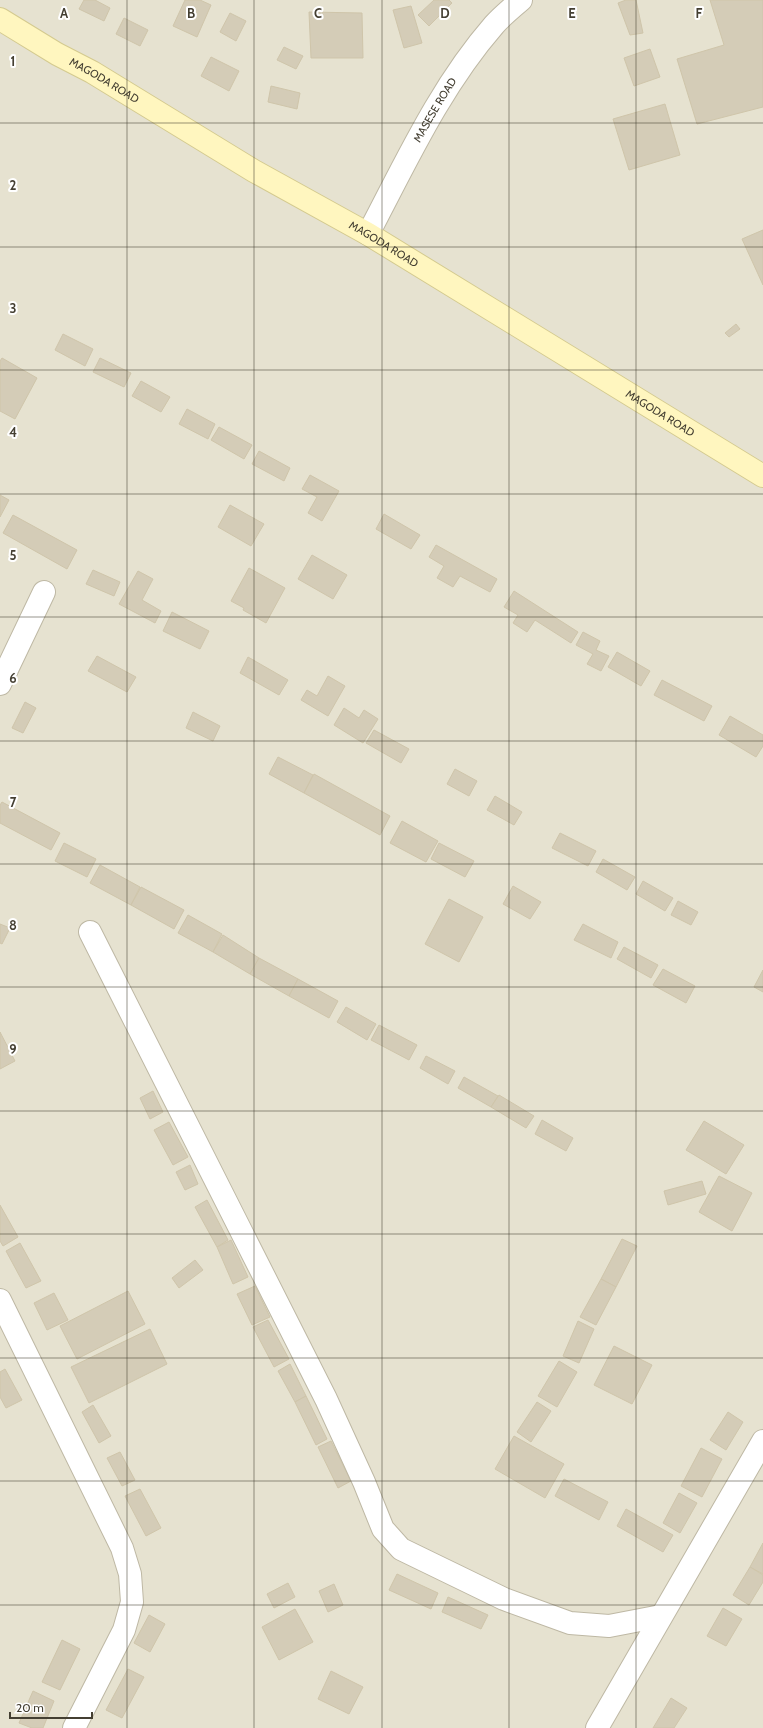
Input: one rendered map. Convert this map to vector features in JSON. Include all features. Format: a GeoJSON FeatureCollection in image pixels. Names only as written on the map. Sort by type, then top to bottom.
{"type":"FeatureCollection","features":[{"type":"Feature","properties":{"kind":"street","name":"MASESE ROAD"},"geometry":{"type":"LineString","coordinates":[[368,234],[434,109],[459,70],[495,24],[521,0]]}},
{"type":"Feature","properties":{"kind":"street","name":"MAGODA ROAD"},"geometry":{"type":"LineString","coordinates":[[0,19],[57,54],[92,72],[254,171],[368,234],[763,476]]}},
{"type":"Feature","properties":{"kind":"street"},"geometry":{"type":"LineString","coordinates":[[0,684],[44,592]]}},
{"type":"Feature","properties":{"kind":"street"},"geometry":{"type":"LineString","coordinates":[[90,932],[326,1399],[364,1482],[383,1530],[401,1548],[504,1599],[570,1623],[609,1626],[661,1616]]}},
{"type":"Feature","properties":{"kind":"street"},"geometry":{"type":"LineString","coordinates":[[0,1300],[122,1548],[130,1574],[132,1602],[124,1630],[74,1728]]}},
{"type":"Feature","properties":{"kind":"street"},"geometry":{"type":"LineString","coordinates":[[597,1728],[763,1441]]}},
{"type":"Feature","properties":{"kind":"shaded area"},"geometry":{"type":"Polygon","coordinates":[[[0,0],[763,0],[763,1728],[0,1728],[0,0]]]}},
{"type":"Feature","properties":{"kind":"building"},"geometry":{"type":"Polygon","coordinates":[[[84,0],[95,0],[110,8],[104,21],[79,9],[84,0]]]}},
{"type":"Feature","properties":{"kind":"building"},"geometry":{"type":"Polygon","coordinates":[[[185,0],[200,0],[211,5],[197,37],[173,26],[185,0]]]}},
{"type":"Feature","properties":{"kind":"building"},"geometry":{"type":"Polygon","coordinates":[[[434,0],[449,0],[452,3],[429,26],[418,15],[434,0]]]}},
{"type":"Feature","properties":{"kind":"building"},"geometry":{"type":"Polygon","coordinates":[[[626,0],[636,0],[643,33],[630,35],[618,3],[626,0]]]}},
{"type":"Feature","properties":{"kind":"building"},"geometry":{"type":"Polygon","coordinates":[[[710,0],[763,0],[763,107],[697,124],[677,59],[724,45],[710,0]]]}},
{"type":"Feature","properties":{"kind":"building"},"geometry":{"type":"Polygon","coordinates":[[[411,6],[422,43],[404,48],[393,10],[411,6]]]}},
{"type":"Feature","properties":{"kind":"building"},"geometry":{"type":"Polygon","coordinates":[[[309,12],[362,13],[363,58],[311,58],[309,12]]]}},
{"type":"Feature","properties":{"kind":"building"},"geometry":{"type":"Polygon","coordinates":[[[230,13],[246,21],[236,41],[220,32],[230,13]]]}},
{"type":"Feature","properties":{"kind":"building"},"geometry":{"type":"Polygon","coordinates":[[[124,18],[148,30],[140,46],[116,34],[124,18]]]}},
{"type":"Feature","properties":{"kind":"building"},"geometry":{"type":"Polygon","coordinates":[[[284,47],[303,56],[296,69],[277,60],[284,47]]]}},
{"type":"Feature","properties":{"kind":"building"},"geometry":{"type":"Polygon","coordinates":[[[650,49],[660,77],[634,86],[624,58],[650,49]]]}},
{"type":"Feature","properties":{"kind":"building"},"geometry":{"type":"Polygon","coordinates":[[[211,57],[239,71],[229,91],[201,76],[211,57]]]}},
{"type":"Feature","properties":{"kind":"building"},"geometry":{"type":"Polygon","coordinates":[[[271,86],[300,93],[297,109],[268,102],[271,86]]]}},
{"type":"Feature","properties":{"kind":"building"},"geometry":{"type":"Polygon","coordinates":[[[665,104],[680,155],[629,170],[613,119],[665,104]]]}},
{"type":"Feature","properties":{"kind":"building"},"geometry":{"type":"Polygon","coordinates":[[[763,230],[763,285],[742,239],[763,230]]]}},
{"type":"Feature","properties":{"kind":"building"},"geometry":{"type":"Polygon","coordinates":[[[736,324],[740,329],[729,337],[725,333],[736,324]]]}},
{"type":"Feature","properties":{"kind":"building"},"geometry":{"type":"Polygon","coordinates":[[[63,334],[93,349],[85,366],[55,350],[63,334]]]}},
{"type":"Feature","properties":{"kind":"building"},"geometry":{"type":"Polygon","coordinates":[[[2,358],[37,378],[15,419],[0,411],[0,361],[2,358]]]}},
{"type":"Feature","properties":{"kind":"building"},"geometry":{"type":"Polygon","coordinates":[[[100,358],[131,373],[124,387],[93,372],[100,358]]]}},
{"type":"Feature","properties":{"kind":"building"},"geometry":{"type":"Polygon","coordinates":[[[141,381],[170,397],[161,412],[132,396],[141,381]]]}},
{"type":"Feature","properties":{"kind":"building"},"geometry":{"type":"Polygon","coordinates":[[[187,409],[215,424],[208,439],[179,424],[187,409]]]}},
{"type":"Feature","properties":{"kind":"building"},"geometry":{"type":"Polygon","coordinates":[[[219,427],[252,445],[244,459],[211,440],[219,427]]]}},
{"type":"Feature","properties":{"kind":"building"},"geometry":{"type":"Polygon","coordinates":[[[259,451],[290,468],[284,481],[252,464],[259,451]]]}},
{"type":"Feature","properties":{"kind":"building"},"geometry":{"type":"Polygon","coordinates":[[[310,475],[339,491],[322,521],[308,513],[317,497],[302,489],[310,475]]]}},
{"type":"Feature","properties":{"kind":"building"},"geometry":{"type":"Polygon","coordinates":[[[0,495],[9,500],[0,517],[0,495]]]}},
{"type":"Feature","properties":{"kind":"building"},"geometry":{"type":"Polygon","coordinates":[[[230,505],[264,524],[251,546],[218,527],[230,505]]]}},
{"type":"Feature","properties":{"kind":"building"},"geometry":{"type":"Polygon","coordinates":[[[384,514],[420,535],[411,549],[376,529],[384,514]]]}},
{"type":"Feature","properties":{"kind":"building"},"geometry":{"type":"Polygon","coordinates":[[[13,515],[77,550],[67,569],[3,533],[13,515]]]}},
{"type":"Feature","properties":{"kind":"building"},"geometry":{"type":"Polygon","coordinates":[[[436,545],[497,579],[490,592],[460,576],[453,587],[437,578],[444,566],[429,557],[436,545]]]}},
{"type":"Feature","properties":{"kind":"building"},"geometry":{"type":"Polygon","coordinates":[[[312,555],[347,575],[333,599],[298,579],[312,555]]]}},
{"type":"Feature","properties":{"kind":"building"},"geometry":{"type":"Polygon","coordinates":[[[249,568],[285,588],[266,623],[243,610],[244,608],[231,601],[249,568]]]}},
{"type":"Feature","properties":{"kind":"building"},"geometry":{"type":"Polygon","coordinates":[[[93,570],[120,582],[114,596],[86,584],[93,570]]]}},
{"type":"Feature","properties":{"kind":"building"},"geometry":{"type":"Polygon","coordinates":[[[138,571],[153,579],[142,600],[161,611],[155,623],[119,604],[138,571]]]}},
{"type":"Feature","properties":{"kind":"building"},"geometry":{"type":"Polygon","coordinates":[[[514,591],[578,632],[571,643],[535,620],[527,632],[513,623],[518,615],[504,607],[514,591]]]}},
{"type":"Feature","properties":{"kind":"building"},"geometry":{"type":"Polygon","coordinates":[[[172,612],[209,631],[200,649],[163,631],[172,612]]]}},
{"type":"Feature","properties":{"kind":"building"},"geometry":{"type":"Polygon","coordinates":[[[583,632],[600,641],[596,650],[609,656],[601,671],[587,664],[593,654],[576,645],[583,632]]]}},
{"type":"Feature","properties":{"kind":"building"},"geometry":{"type":"Polygon","coordinates":[[[617,652],[650,671],[641,686],[608,667],[617,652]]]}},
{"type":"Feature","properties":{"kind":"building"},"geometry":{"type":"Polygon","coordinates":[[[97,656],[136,677],[127,692],[88,671],[97,656]]]}},
{"type":"Feature","properties":{"kind":"building"},"geometry":{"type":"Polygon","coordinates":[[[248,657],[288,680],[279,695],[240,673],[248,657]]]}},
{"type":"Feature","properties":{"kind":"building"},"geometry":{"type":"Polygon","coordinates":[[[328,676],[345,686],[328,716],[301,700],[307,690],[317,696],[328,676]]]}},
{"type":"Feature","properties":{"kind":"building"},"geometry":{"type":"Polygon","coordinates":[[[662,680],[712,706],[704,721],[654,695],[662,680]]]}},
{"type":"Feature","properties":{"kind":"building"},"geometry":{"type":"Polygon","coordinates":[[[25,702],[36,708],[23,733],[12,728],[25,702]]]}},
{"type":"Feature","properties":{"kind":"building"},"geometry":{"type":"Polygon","coordinates":[[[344,708],[359,718],[364,710],[378,719],[363,743],[334,725],[344,708]]]}},
{"type":"Feature","properties":{"kind":"building"},"geometry":{"type":"Polygon","coordinates":[[[193,712],[220,726],[213,741],[186,728],[193,712]]]}},
{"type":"Feature","properties":{"kind":"building"},"geometry":{"type":"Polygon","coordinates":[[[730,716],[763,735],[763,746],[756,757],[719,735],[730,716]]]}},
{"type":"Feature","properties":{"kind":"building"},"geometry":{"type":"Polygon","coordinates":[[[374,730],[409,749],[401,763],[366,743],[374,730]]]}},
{"type":"Feature","properties":{"kind":"building"},"geometry":{"type":"Polygon","coordinates":[[[278,757],[313,775],[304,793],[269,774],[278,757]]]}},
{"type":"Feature","properties":{"kind":"building"},"geometry":{"type":"Polygon","coordinates":[[[455,769],[477,781],[469,796],[447,784],[455,769]]]}},
{"type":"Feature","properties":{"kind":"building"},"geometry":{"type":"Polygon","coordinates":[[[314,774],[390,816],[380,835],[304,793],[314,774]]]}},
{"type":"Feature","properties":{"kind":"building"},"geometry":{"type":"Polygon","coordinates":[[[495,796],[522,812],[514,825],[487,810],[495,796]]]}},
{"type":"Feature","properties":{"kind":"building"},"geometry":{"type":"Polygon","coordinates":[[[2,802],[60,833],[51,850],[0,823],[0,805],[2,802]]]}},
{"type":"Feature","properties":{"kind":"building"},"geometry":{"type":"Polygon","coordinates":[[[402,821],[438,841],[426,862],[390,843],[402,821]]]}},
{"type":"Feature","properties":{"kind":"building"},"geometry":{"type":"Polygon","coordinates":[[[560,833],[596,851],[588,866],[552,848],[560,833]]]}},
{"type":"Feature","properties":{"kind":"building"},"geometry":{"type":"Polygon","coordinates":[[[64,843],[96,859],[87,877],[55,861],[64,843]]]}},
{"type":"Feature","properties":{"kind":"building"},"geometry":{"type":"Polygon","coordinates":[[[439,843],[474,861],[465,877],[431,859],[439,843]]]}},
{"type":"Feature","properties":{"kind":"building"},"geometry":{"type":"Polygon","coordinates":[[[603,859],[635,877],[627,890],[596,872],[603,859]]]}},
{"type":"Feature","properties":{"kind":"building"},"geometry":{"type":"Polygon","coordinates":[[[100,865],[140,887],[131,905],[90,883],[100,865]]]}},
{"type":"Feature","properties":{"kind":"building"},"geometry":{"type":"Polygon","coordinates":[[[643,881],[673,898],[665,911],[636,894],[643,881]]]}},
{"type":"Feature","properties":{"kind":"building"},"geometry":{"type":"Polygon","coordinates":[[[513,886],[541,902],[530,919],[503,904],[513,886]]]}},
{"type":"Feature","properties":{"kind":"building"},"geometry":{"type":"Polygon","coordinates":[[[141,887],[184,910],[174,929],[131,905],[141,887]]]}},
{"type":"Feature","properties":{"kind":"building"},"geometry":{"type":"Polygon","coordinates":[[[449,899],[483,917],[459,962],[425,944],[449,899]]]}},
{"type":"Feature","properties":{"kind":"building"},"geometry":{"type":"Polygon","coordinates":[[[678,901],[698,912],[691,925],[671,915],[678,901]]]}},
{"type":"Feature","properties":{"kind":"building"},"geometry":{"type":"Polygon","coordinates":[[[188,915],[222,934],[213,952],[178,933],[188,915]]]}},
{"type":"Feature","properties":{"kind":"building"},"geometry":{"type":"Polygon","coordinates":[[[0,924],[10,928],[2,944],[0,943],[0,924]]]}},
{"type":"Feature","properties":{"kind":"building"},"geometry":{"type":"Polygon","coordinates":[[[583,924],[618,942],[611,958],[574,940],[583,924]]]}},
{"type":"Feature","properties":{"kind":"building"},"geometry":{"type":"Polygon","coordinates":[[[223,935],[259,958],[250,974],[213,952],[223,935]]]}},
{"type":"Feature","properties":{"kind":"building"},"geometry":{"type":"Polygon","coordinates":[[[624,947],[658,965],[651,978],[617,959],[624,947]]]}},
{"type":"Feature","properties":{"kind":"building"},"geometry":{"type":"Polygon","coordinates":[[[259,958],[298,979],[289,996],[250,974],[259,958]]]}},
{"type":"Feature","properties":{"kind":"building"},"geometry":{"type":"Polygon","coordinates":[[[663,969],[695,986],[686,1003],[653,985],[663,969]]]}},
{"type":"Feature","properties":{"kind":"building"},"geometry":{"type":"Polygon","coordinates":[[[763,970],[763,992],[754,987],[763,970]]]}},
{"type":"Feature","properties":{"kind":"building"},"geometry":{"type":"Polygon","coordinates":[[[298,979],[338,1001],[329,1018],[289,996],[298,979]]]}},
{"type":"Feature","properties":{"kind":"building"},"geometry":{"type":"Polygon","coordinates":[[[346,1007],[376,1024],[367,1040],[337,1022],[346,1007]]]}},
{"type":"Feature","properties":{"kind":"building"},"geometry":{"type":"Polygon","coordinates":[[[379,1025],[417,1045],[409,1060],[371,1040],[379,1025]]]}},
{"type":"Feature","properties":{"kind":"building"},"geometry":{"type":"Polygon","coordinates":[[[0,1032],[15,1061],[0,1069],[0,1032]]]}},
{"type":"Feature","properties":{"kind":"building"},"geometry":{"type":"Polygon","coordinates":[[[426,1056],[455,1071],[448,1084],[420,1068],[426,1056]]]}},
{"type":"Feature","properties":{"kind":"building"},"geometry":{"type":"Polygon","coordinates":[[[464,1077],[498,1096],[491,1107],[458,1088],[464,1077]]]}},
{"type":"Feature","properties":{"kind":"building"},"geometry":{"type":"Polygon","coordinates":[[[153,1091],[163,1112],[150,1119],[140,1098],[153,1091]]]}},
{"type":"Feature","properties":{"kind":"building"},"geometry":{"type":"Polygon","coordinates":[[[499,1095],[534,1116],[526,1128],[491,1107],[499,1095]]]}},
{"type":"Feature","properties":{"kind":"building"},"geometry":{"type":"Polygon","coordinates":[[[542,1120],[573,1138],[566,1151],[535,1134],[542,1120]]]}},
{"type":"Feature","properties":{"kind":"building"},"geometry":{"type":"Polygon","coordinates":[[[704,1121],[744,1145],[726,1174],[686,1150],[704,1121]]]}},
{"type":"Feature","properties":{"kind":"building"},"geometry":{"type":"Polygon","coordinates":[[[169,1122],[188,1157],[173,1165],[154,1130],[169,1122]]]}},
{"type":"Feature","properties":{"kind":"building"},"geometry":{"type":"Polygon","coordinates":[[[190,1165],[198,1184],[185,1190],[176,1172],[190,1165]]]}},
{"type":"Feature","properties":{"kind":"building"},"geometry":{"type":"Polygon","coordinates":[[[719,1176],[752,1193],[732,1231],[699,1212],[719,1176]]]}},
{"type":"Feature","properties":{"kind":"building"},"geometry":{"type":"Polygon","coordinates":[[[702,1181],[706,1194],[668,1205],[664,1191],[702,1181]]]}},
{"type":"Feature","properties":{"kind":"building"},"geometry":{"type":"Polygon","coordinates":[[[207,1200],[228,1240],[217,1247],[195,1207],[207,1200]]]}},
{"type":"Feature","properties":{"kind":"building"},"geometry":{"type":"Polygon","coordinates":[[[0,1205],[18,1237],[3,1246],[0,1241],[0,1205]]]}},
{"type":"Feature","properties":{"kind":"building"},"geometry":{"type":"Polygon","coordinates":[[[622,1239],[637,1246],[616,1287],[601,1279],[622,1239]]]}},
{"type":"Feature","properties":{"kind":"building"},"geometry":{"type":"Polygon","coordinates":[[[231,1240],[248,1277],[233,1284],[217,1247],[231,1240]]]}},
{"type":"Feature","properties":{"kind":"building"},"geometry":{"type":"Polygon","coordinates":[[[20,1243],[41,1281],[26,1288],[6,1251],[20,1243]]]}},
{"type":"Feature","properties":{"kind":"building"},"geometry":{"type":"Polygon","coordinates":[[[195,1260],[203,1270],[179,1288],[172,1278],[195,1260]]]}},
{"type":"Feature","properties":{"kind":"building"},"geometry":{"type":"Polygon","coordinates":[[[601,1279],[616,1287],[596,1325],[580,1317],[601,1279]]]}},
{"type":"Feature","properties":{"kind":"building"},"geometry":{"type":"Polygon","coordinates":[[[255,1286],[270,1317],[252,1325],[237,1294],[255,1286]]]}},
{"type":"Feature","properties":{"kind":"building"},"geometry":{"type":"Polygon","coordinates":[[[128,1291],[145,1324],[77,1359],[60,1326],[128,1291]]]}},
{"type":"Feature","properties":{"kind":"building"},"geometry":{"type":"Polygon","coordinates":[[[54,1293],[68,1320],[47,1330],[34,1303],[54,1293]]]}},
{"type":"Feature","properties":{"kind":"building"},"geometry":{"type":"Polygon","coordinates":[[[268,1320],[289,1359],[274,1367],[253,1327],[268,1320]]]}},
{"type":"Feature","properties":{"kind":"building"},"geometry":{"type":"Polygon","coordinates":[[[578,1321],[594,1329],[579,1363],[563,1356],[578,1321]]]}},
{"type":"Feature","properties":{"kind":"building"},"geometry":{"type":"Polygon","coordinates":[[[150,1329],[167,1364],[89,1403],[71,1367],[150,1329]]]}},
{"type":"Feature","properties":{"kind":"building"},"geometry":{"type":"Polygon","coordinates":[[[614,1346],[652,1365],[632,1404],[594,1385],[614,1346]]]}},
{"type":"Feature","properties":{"kind":"building"},"geometry":{"type":"Polygon","coordinates":[[[559,1361],[577,1372],[557,1407],[538,1396],[559,1361]]]}},
{"type":"Feature","properties":{"kind":"building"},"geometry":{"type":"Polygon","coordinates":[[[290,1364],[306,1396],[295,1402],[278,1371],[290,1364]]]}},
{"type":"Feature","properties":{"kind":"building"},"geometry":{"type":"Polygon","coordinates":[[[5,1369],[22,1400],[6,1408],[0,1397],[0,1372],[5,1369]]]}},
{"type":"Feature","properties":{"kind":"building"},"geometry":{"type":"Polygon","coordinates":[[[306,1396],[327,1439],[316,1445],[295,1402],[306,1396]]]}},
{"type":"Feature","properties":{"kind":"building"},"geometry":{"type":"Polygon","coordinates":[[[537,1402],[551,1411],[531,1442],[517,1432],[537,1402]]]}},
{"type":"Feature","properties":{"kind":"building"},"geometry":{"type":"Polygon","coordinates":[[[93,1405],[111,1436],[99,1443],[82,1412],[93,1405]]]}},
{"type":"Feature","properties":{"kind":"building"},"geometry":{"type":"Polygon","coordinates":[[[728,1412],[743,1422],[726,1450],[710,1440],[728,1412]]]}},
{"type":"Feature","properties":{"kind":"building"},"geometry":{"type":"Polygon","coordinates":[[[514,1436],[564,1464],[545,1498],[495,1469],[514,1436]]]}},
{"type":"Feature","properties":{"kind":"building"},"geometry":{"type":"Polygon","coordinates":[[[331,1441],[351,1481],[338,1488],[318,1447],[331,1441]]]}},
{"type":"Feature","properties":{"kind":"building"},"geometry":{"type":"Polygon","coordinates":[[[701,1448],[722,1459],[702,1497],[681,1486],[701,1448]]]}},
{"type":"Feature","properties":{"kind":"building"},"geometry":{"type":"Polygon","coordinates":[[[120,1452],[135,1480],[122,1486],[107,1458],[120,1452]]]}},
{"type":"Feature","properties":{"kind":"building"},"geometry":{"type":"Polygon","coordinates":[[[564,1479],[608,1502],[599,1520],[555,1496],[564,1479]]]}},
{"type":"Feature","properties":{"kind":"building"},"geometry":{"type":"Polygon","coordinates":[[[140,1489],[161,1528],[146,1536],[125,1496],[140,1489]]]}},
{"type":"Feature","properties":{"kind":"building"},"geometry":{"type":"Polygon","coordinates":[[[679,1493],[697,1503],[680,1533],[663,1523],[679,1493]]]}},
{"type":"Feature","properties":{"kind":"building"},"geometry":{"type":"Polygon","coordinates":[[[626,1509],[673,1535],[663,1552],[617,1526],[626,1509]]]}},
{"type":"Feature","properties":{"kind":"building"},"geometry":{"type":"Polygon","coordinates":[[[763,1543],[763,1574],[750,1567],[763,1543]]]}},
{"type":"Feature","properties":{"kind":"building"},"geometry":{"type":"Polygon","coordinates":[[[750,1567],[763,1575],[763,1582],[749,1605],[733,1595],[750,1567]]]}},
{"type":"Feature","properties":{"kind":"building"},"geometry":{"type":"Polygon","coordinates":[[[397,1574],[438,1593],[431,1609],[389,1590],[397,1574]]]}},
{"type":"Feature","properties":{"kind":"building"},"geometry":{"type":"Polygon","coordinates":[[[288,1583],[295,1597],[274,1608],[267,1594],[288,1583]]]}},
{"type":"Feature","properties":{"kind":"building"},"geometry":{"type":"Polygon","coordinates":[[[334,1584],[343,1605],[328,1612],[319,1591],[334,1584]]]}},
{"type":"Feature","properties":{"kind":"building"},"geometry":{"type":"Polygon","coordinates":[[[448,1597],[488,1615],[481,1629],[442,1612],[448,1597]]]}},
{"type":"Feature","properties":{"kind":"building"},"geometry":{"type":"Polygon","coordinates":[[[723,1608],[742,1619],[726,1646],[707,1636],[723,1608]]]}},
{"type":"Feature","properties":{"kind":"building"},"geometry":{"type":"Polygon","coordinates":[[[295,1609],[313,1642],[279,1660],[262,1627],[295,1609]]]}},
{"type":"Feature","properties":{"kind":"building"},"geometry":{"type":"Polygon","coordinates":[[[149,1615],[165,1624],[150,1652],[134,1643],[149,1615]]]}},
{"type":"Feature","properties":{"kind":"building"},"geometry":{"type":"Polygon","coordinates":[[[62,1640],[80,1649],[60,1690],[42,1682],[62,1640]]]}},
{"type":"Feature","properties":{"kind":"building"},"geometry":{"type":"Polygon","coordinates":[[[128,1669],[144,1677],[122,1718],[106,1710],[128,1669]]]}},
{"type":"Feature","properties":{"kind":"building"},"geometry":{"type":"Polygon","coordinates":[[[331,1671],[363,1687],[349,1714],[318,1699],[331,1671]]]}},
{"type":"Feature","properties":{"kind":"building"},"geometry":{"type":"Polygon","coordinates":[[[33,1691],[54,1701],[43,1728],[32,1728],[19,1723],[33,1691]]]}},
{"type":"Feature","properties":{"kind":"building"},"geometry":{"type":"Polygon","coordinates":[[[671,1698],[687,1708],[674,1728],[653,1728],[671,1698]]]}}]}
